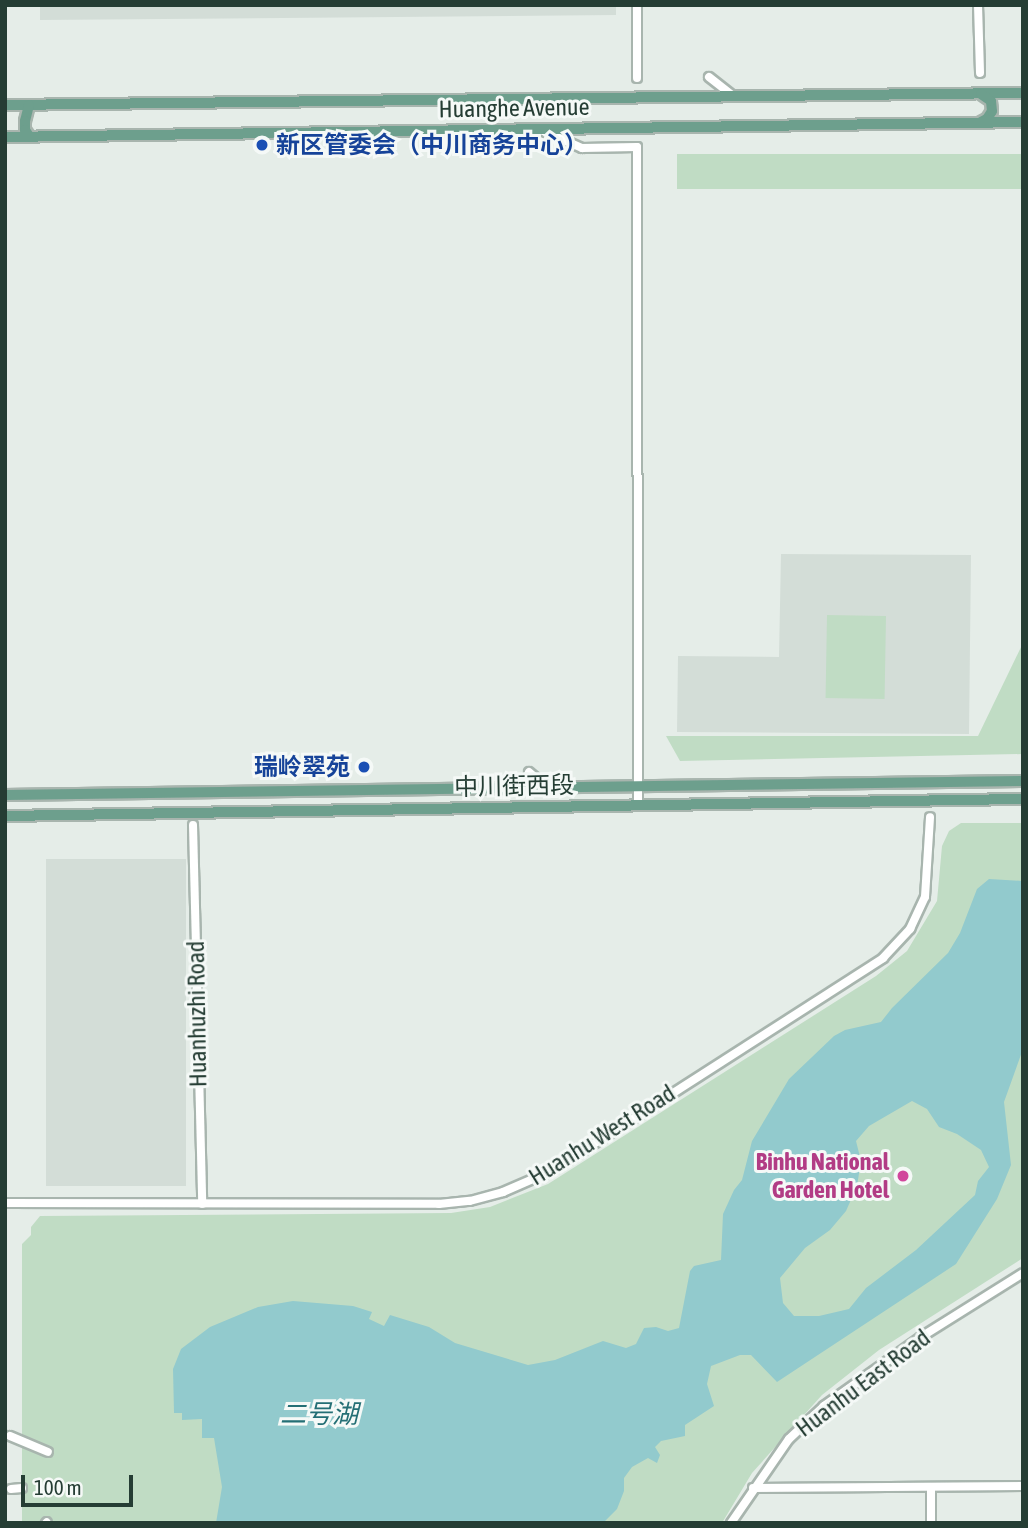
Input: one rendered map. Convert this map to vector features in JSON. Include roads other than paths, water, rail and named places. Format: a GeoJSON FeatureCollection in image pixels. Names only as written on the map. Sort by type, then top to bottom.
{"type":"FeatureCollection","features":[{"type":"Feature","properties":{"kind":"main road"},"geometry":{"type":"LineString","coordinates":[[978,93],[987,97],[992,111],[987,119],[978,123]]}},
{"type":"Feature","properties":{"kind":"main road","name":"Huanghe Avenue"},"geometry":{"type":"LineString","coordinates":[[5,105],[1023,93]]}},
{"type":"Feature","properties":{"kind":"main road"},"geometry":{"type":"LineString","coordinates":[[29,105],[25,121],[29,136]]}},
{"type":"Feature","properties":{"kind":"main road","name":"Huanghe Avenue"},"geometry":{"type":"LineString","coordinates":[[5,136],[1023,122]]}},
{"type":"Feature","properties":{"kind":"main road","name":"中川街西段"},"geometry":{"type":"LineString","coordinates":[[5,794],[1023,781]]}},
{"type":"Feature","properties":{"kind":"main road","name":"中川街西段"},"geometry":{"type":"LineString","coordinates":[[5,816],[1023,799]]}},
{"type":"Feature","properties":{"kind":"street"},"geometry":{"type":"LineString","coordinates":[[637,5],[637,78]]}},
{"type":"Feature","properties":{"kind":"street"},"geometry":{"type":"LineString","coordinates":[[978,5],[980,73]]}},
{"type":"Feature","properties":{"kind":"street"},"geometry":{"type":"LineString","coordinates":[[709,77],[733,96]]}},
{"type":"Feature","properties":{"kind":"street"},"geometry":{"type":"LineString","coordinates":[[538,129],[582,148],[637,147],[638,805]]}},
{"type":"Feature","properties":{"kind":"street"},"geometry":{"type":"LineString","coordinates":[[529,772],[547,787]]}},
{"type":"Feature","properties":{"kind":"street","name":"Huanhu West Road"},"geometry":{"type":"LineString","coordinates":[[5,1203],[454,1203],[488,1197],[547,1173],[850,980],[898,944],[910,929],[925,897],[930,817]]}},
{"type":"Feature","properties":{"kind":"street","name":"Huanhuzhi Road"},"geometry":{"type":"LineString","coordinates":[[193,825],[202,1204]]}},
{"type":"Feature","properties":{"kind":"street","name":"Huanhu East Road"},"geometry":{"type":"LineString","coordinates":[[731,1523],[789,1439],[824,1406],[921,1337],[1023,1273]]}},
{"type":"Feature","properties":{"kind":"street"},"geometry":{"type":"LineString","coordinates":[[10,1436],[48,1452]]}},
{"type":"Feature","properties":{"kind":"street"},"geometry":{"type":"LineString","coordinates":[[753,1488],[1023,1486]]}},
{"type":"Feature","properties":{"kind":"street"},"geometry":{"type":"LineString","coordinates":[[930,1487],[931,1523]]}},
{"type":"Feature","properties":{"kind":"street"},"geometry":{"type":"LineString","coordinates":[[11,1489],[22,1488]]}},
{"type":"Feature","properties":{"kind":"water","name":"二号湖"},"geometry":{"type":"Polygon","coordinates":[[[989,879],[1023,881],[1023,1049],[1004,1102],[1011,1165],[997,1199],[956,1264],[777,1382],[751,1355],[740,1355],[711,1366],[707,1384],[714,1406],[685,1425],[685,1436],[661,1441],[655,1447],[660,1455],[657,1463],[648,1458],[632,1467],[624,1478],[624,1491],[617,1509],[603,1523],[216,1523],[222,1487],[214,1438],[202,1438],[202,1419],[182,1420],[182,1413],[174,1413],[173,1369],[181,1349],[210,1327],[258,1307],[293,1301],[353,1306],[372,1312],[369,1319],[384,1326],[390,1315],[429,1327],[455,1343],[528,1365],[555,1360],[603,1341],[626,1348],[636,1344],[644,1328],[656,1327],[668,1331],[679,1328],[690,1271],[694,1266],[721,1260],[723,1214],[734,1190],[742,1180],[752,1141],[789,1079],[834,1036],[845,1030],[881,1022],[948,953],[960,933],[977,889],[989,879]],[[912,1101],[869,1126],[856,1141],[861,1161],[857,1186],[846,1211],[830,1230],[805,1248],[780,1278],[783,1303],[794,1316],[819,1316],[849,1309],[866,1288],[916,1250],[975,1195],[978,1181],[989,1167],[981,1150],[957,1134],[939,1127],[927,1109],[912,1101]]]}},
{"type":"Feature","properties":{"kind":"place","name":"新区管委会（中川商务中心）"},"geometry":{"type":"Point","coordinates":[262,145]}},
{"type":"Feature","properties":{"kind":"place","name":"瑞岭翠苑"},"geometry":{"type":"Point","coordinates":[364,767]}},
{"type":"Feature","properties":{"kind":"place","name":"Binhu National Garden Hotel"},"geometry":{"type":"Point","coordinates":[903,1176]}}]}
